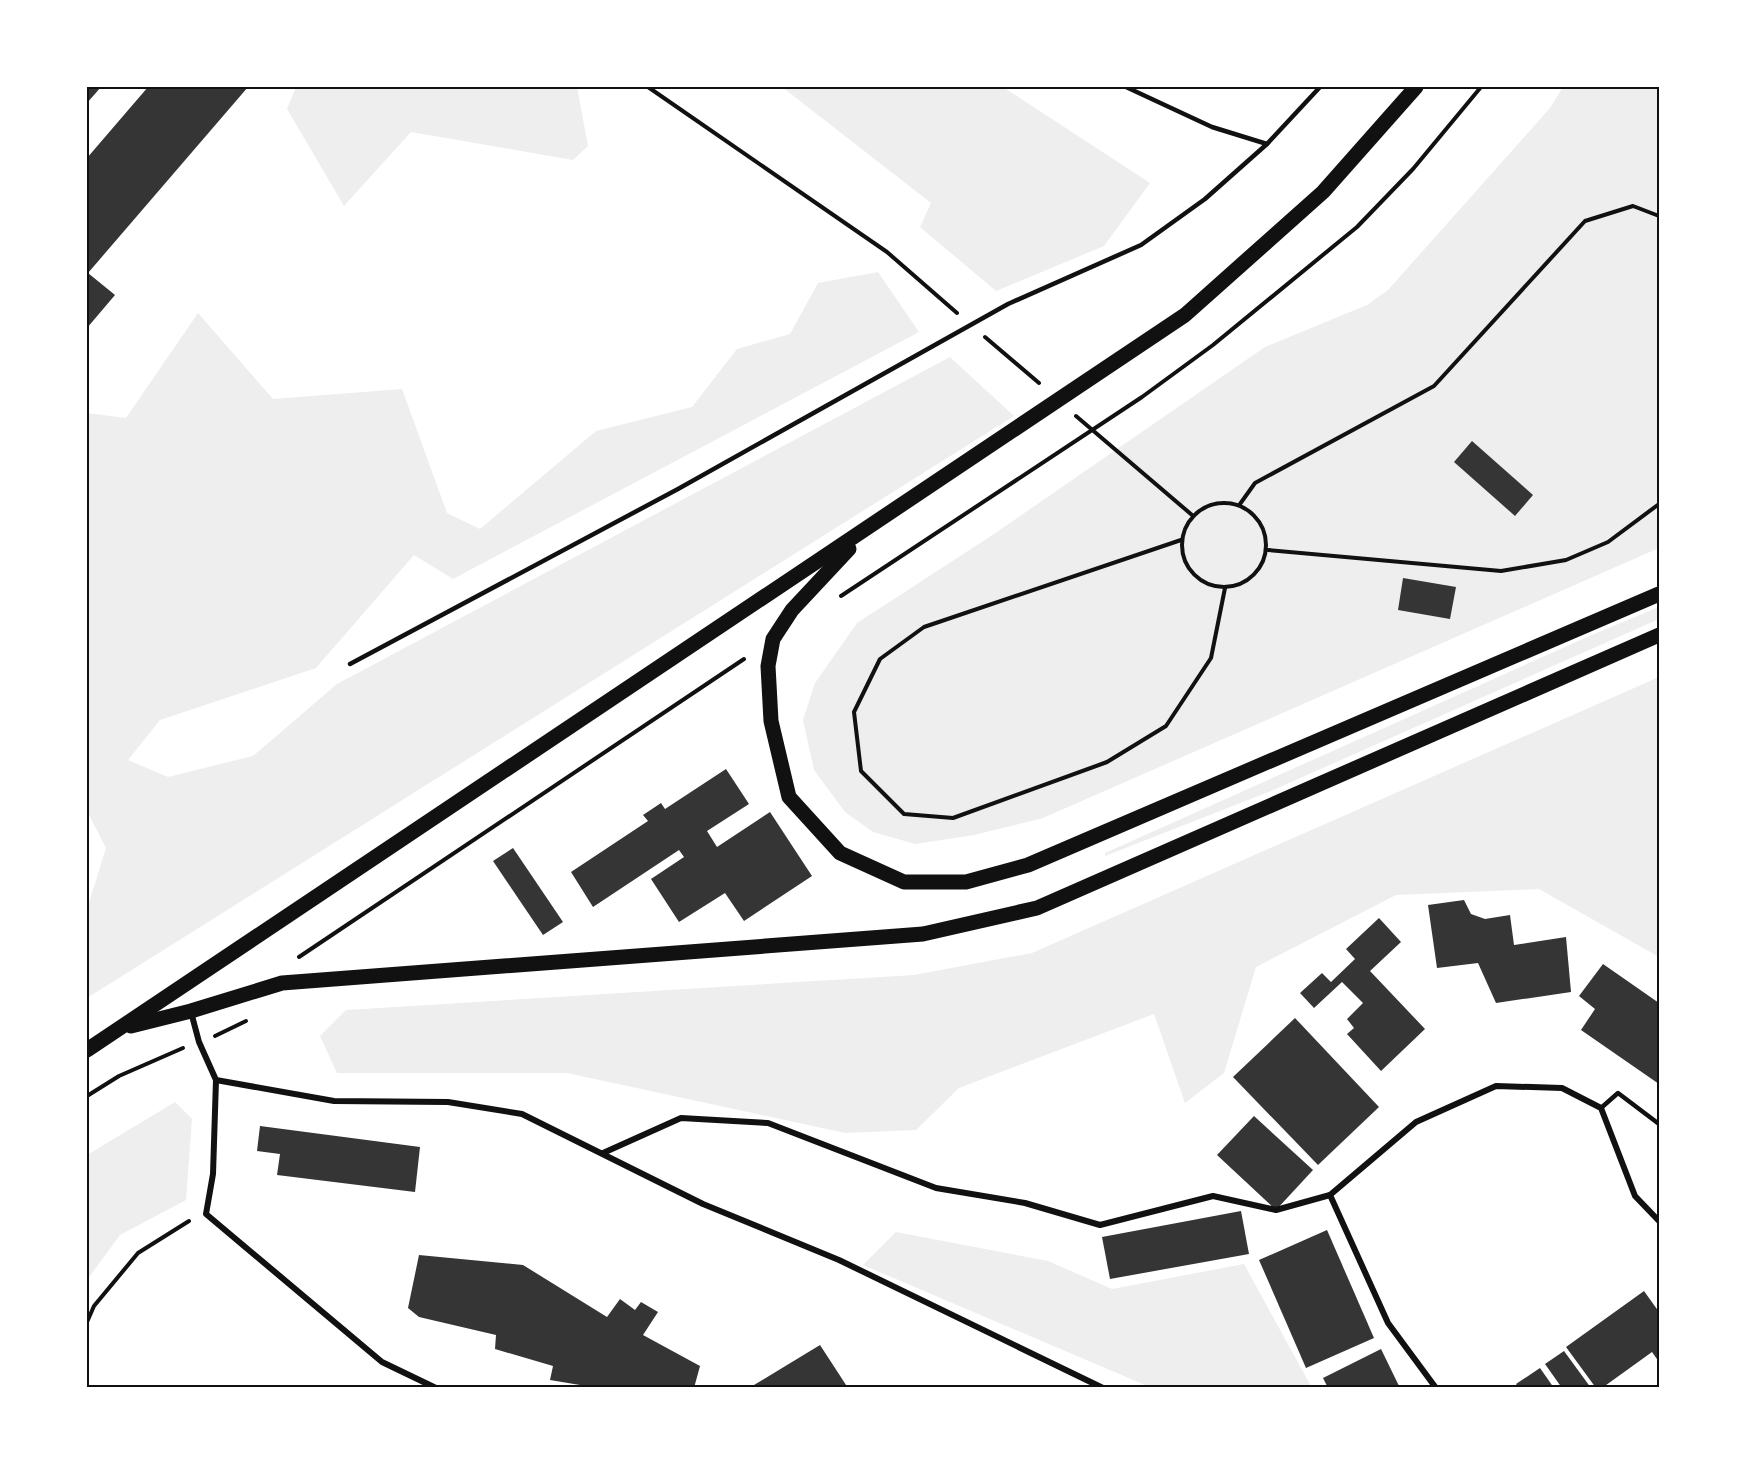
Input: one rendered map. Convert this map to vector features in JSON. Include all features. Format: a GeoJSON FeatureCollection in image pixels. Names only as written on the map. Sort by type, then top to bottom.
{"type":"FeatureCollection","features":[{"type":"Feature","properties":{"kind":"main road"},"geometry":{"type":"LineString","coordinates":[[87,1050],[1185,315],[1323,192],[1416,87]]}},
{"type":"Feature","properties":{"kind":"main road"},"geometry":{"type":"LineString","coordinates":[[867,529],[792,610],[772,639],[768,666],[771,721],[789,797],[840,853],[904,882],[966,882],[1028,865],[1659,594]]}},
{"type":"Feature","properties":{"kind":"main road"},"geometry":{"type":"LineString","coordinates":[[119,1029],[190,1011],[282,982],[923,934],[1037,908],[1659,635]]}},
{"type":"Feature","properties":{"kind":"street"},"geometry":{"type":"LineString","coordinates":[[190,1011],[199,1042],[216,1080],[213,1174],[206,1214],[381,1362],[436,1388]]}},
{"type":"Feature","properties":{"kind":"street"},"geometry":{"type":"LineString","coordinates":[[216,1080],[334,1101],[447,1102],[522,1114],[703,1204],[840,1260],[1102,1388]]}},
{"type":"Feature","properties":{"kind":"street"},"geometry":{"type":"LineString","coordinates":[[603,1153],[681,1118],[768,1123],[936,1188],[1025,1203],[1100,1225],[1213,1196],[1276,1210],[1330,1196],[1416,1122],[1496,1086],[1562,1088],[1601,1108],[1635,1196],[1659,1221]]}},
{"type":"Feature","properties":{"kind":"street"},"geometry":{"type":"LineString","coordinates":[[1330,1196],[1388,1323],[1436,1388]]}},
{"type":"Feature","properties":{"kind":"lane"},"geometry":{"type":"LineString","coordinates":[[1126,87],[1212,127],[1267,144]]}},
{"type":"Feature","properties":{"kind":"lane"},"geometry":{"type":"LineString","coordinates":[[350,664],[678,489],[1008,304],[1141,245],[1204,199],[1267,144],[1320,87]]}},
{"type":"Feature","properties":{"kind":"lane"},"geometry":{"type":"LineString","coordinates":[[1601,1108],[1618,1093],[1659,1124]]}},
{"type":"Feature","properties":{"kind":"path"},"geometry":{"type":"LineString","coordinates":[[648,87],[887,252],[919,280]]}},
{"type":"Feature","properties":{"kind":"path"},"geometry":{"type":"LineString","coordinates":[[839,597],[1142,397],[1253,313],[1357,227],[1413,169],[1481,87]]}},
{"type":"Feature","properties":{"kind":"path"},"geometry":{"type":"LineString","coordinates":[[1240,504],[1256,483],[1434,386],[1585,221],[1633,206],[1659,216]]}},
{"type":"Feature","properties":{"kind":"path"},"geometry":{"type":"LineString","coordinates":[[1214,502],[1240,504],[1262,522],[1268,550],[1252,578],[1225,588],[1201,582],[1185,564],[1181,540],[1192,515],[1214,502]]}},
{"type":"Feature","properties":{"kind":"path"},"geometry":{"type":"LineString","coordinates":[[1268,550],[1501,571],[1566,560],[1608,542],[1659,504]]}},
{"type":"Feature","properties":{"kind":"path"},"geometry":{"type":"LineString","coordinates":[[1181,540],[924,627],[907,639],[880,659],[854,712],[861,771],[904,814],[953,819],[1107,762],[1166,726],[1210,658],[1225,588]]}},
{"type":"Feature","properties":{"kind":"path"},"geometry":{"type":"LineString","coordinates":[[293,961],[338,928],[753,654]]}},
{"type":"Feature","properties":{"kind":"path"},"geometry":{"type":"LineString","coordinates":[[87,1096],[119,1076],[172,1052]]}},
{"type":"Feature","properties":{"kind":"path"},"geometry":{"type":"LineString","coordinates":[[87,1322],[94,1306],[138,1253],[194,1217],[206,1214]]}},
{"type":"Feature","properties":{"kind":"shaded area"},"geometry":{"type":"Polygon","coordinates":[[[296,87],[577,87],[588,146],[573,160],[411,132],[344,206],[287,109],[296,87]]]}},
{"type":"Feature","properties":{"kind":"shaded area"},"geometry":{"type":"Polygon","coordinates":[[[782,87],[1003,87],[1150,183],[1104,246],[996,291],[920,227],[931,203],[782,87]]]}},
{"type":"Feature","properties":{"kind":"shaded area"},"geometry":{"type":"Polygon","coordinates":[[[1563,87],[1659,87],[1659,548],[1043,818],[974,835],[915,844],[873,832],[845,812],[814,770],[803,720],[815,683],[857,623],[991,536],[1265,347],[1367,305],[1388,290],[1550,108],[1563,87]]]}},
{"type":"Feature","properties":{"kind":"shaded area"},"geometry":{"type":"Polygon","coordinates":[[[878,272],[919,332],[453,579],[414,555],[316,668],[160,720],[128,760],[168,777],[253,756],[337,684],[950,357],[1014,416],[87,998],[87,909],[106,848],[87,811],[87,413],[126,418],[198,313],[273,399],[402,389],[447,513],[480,529],[596,431],[692,407],[737,349],[790,334],[818,283],[878,272]]]}},
{"type":"Feature","properties":{"kind":"shaded area"},"geometry":{"type":"Polygon","coordinates":[[[1659,607],[1659,619],[1271,791],[1105,856],[1105,853],[1659,607]]]}},
{"type":"Feature","properties":{"kind":"shaded area"},"geometry":{"type":"Polygon","coordinates":[[[1659,677],[1659,957],[1539,889],[1396,895],[1256,967],[1224,1073],[1185,1103],[1154,1014],[959,1088],[916,1130],[845,1133],[567,1073],[337,1073],[320,1036],[346,1010],[914,975],[1032,953],[1659,677]]]}},
{"type":"Feature","properties":{"kind":"shaded area"},"geometry":{"type":"Polygon","coordinates":[[[175,1102],[192,1119],[186,1200],[120,1235],[87,1280],[87,1155],[175,1102]]]}},
{"type":"Feature","properties":{"kind":"shaded area"},"geometry":{"type":"Polygon","coordinates":[[[896,1232],[1048,1261],[1112,1289],[1244,1264],[1312,1388],[1152,1388],[863,1265],[896,1232]]]}},
{"type":"Feature","properties":{"kind":"building"},"geometry":{"type":"Polygon","coordinates":[[[87,87],[101,87],[87,103],[87,87]]]}},
{"type":"Feature","properties":{"kind":"building"},"geometry":{"type":"Polygon","coordinates":[[[148,87],[248,87],[88,273],[115,295],[87,328],[87,158],[148,87]]]}},
{"type":"Feature","properties":{"kind":"building"},"geometry":{"type":"Polygon","coordinates":[[[1472,441],[1533,495],[1515,516],[1454,462],[1472,441]]]}},
{"type":"Feature","properties":{"kind":"building"},"geometry":{"type":"Polygon","coordinates":[[[1403,578],[1456,587],[1450,619],[1398,610],[1403,578]]]}},
{"type":"Feature","properties":{"kind":"building"},"geometry":{"type":"Polygon","coordinates":[[[726,769],[749,804],[707,831],[717,847],[770,812],[812,876],[744,921],[725,893],[679,922],[651,879],[684,857],[679,850],[593,907],[571,872],[648,821],[643,815],[661,803],[665,809],[726,769]]]}},
{"type":"Feature","properties":{"kind":"building"},"geometry":{"type":"Polygon","coordinates":[[[513,848],[563,922],[543,935],[493,861],[513,848]]]}},
{"type":"Feature","properties":{"kind":"building"},"geometry":{"type":"Polygon","coordinates":[[[1464,900],[1471,914],[1485,919],[1510,915],[1514,945],[1566,937],[1571,992],[1496,1003],[1478,963],[1437,968],[1428,905],[1464,900]]]}},
{"type":"Feature","properties":{"kind":"building"},"geometry":{"type":"Polygon","coordinates":[[[1379,918],[1401,942],[1370,971],[1425,1029],[1381,1071],[1347,1034],[1354,1028],[1347,1019],[1363,1003],[1342,982],[1314,1008],[1300,993],[1322,973],[1331,982],[1355,959],[1346,949],[1379,918]]]}},
{"type":"Feature","properties":{"kind":"building"},"geometry":{"type":"Polygon","coordinates":[[[1603,964],[1659,1003],[1659,1084],[1581,1030],[1595,1009],[1579,996],[1603,964]]]}},
{"type":"Feature","properties":{"kind":"building"},"geometry":{"type":"Polygon","coordinates":[[[1295,1018],[1379,1107],[1318,1165],[1233,1077],[1295,1018]]]}},
{"type":"Feature","properties":{"kind":"building"},"geometry":{"type":"Polygon","coordinates":[[[1254,1116],[1313,1170],[1276,1210],[1217,1155],[1254,1116]]]}},
{"type":"Feature","properties":{"kind":"building"},"geometry":{"type":"Polygon","coordinates":[[[260,1126],[420,1147],[415,1192],[277,1175],[280,1154],[257,1151],[260,1126]]]}},
{"type":"Feature","properties":{"kind":"building"},"geometry":{"type":"Polygon","coordinates":[[[1241,1211],[1249,1254],[1110,1279],[1102,1237],[1241,1211]]]}},
{"type":"Feature","properties":{"kind":"building"},"geometry":{"type":"Polygon","coordinates":[[[1327,1230],[1374,1338],[1306,1368],[1259,1260],[1327,1230]]]}},
{"type":"Feature","properties":{"kind":"building"},"geometry":{"type":"Polygon","coordinates":[[[419,1255],[523,1265],[607,1317],[620,1299],[635,1310],[641,1302],[658,1312],[643,1335],[700,1366],[694,1388],[580,1388],[580,1385],[550,1380],[553,1366],[495,1349],[496,1335],[419,1317],[408,1308],[419,1255]]]}},
{"type":"Feature","properties":{"kind":"building"},"geometry":{"type":"Polygon","coordinates":[[[1644,1291],[1659,1312],[1659,1362],[1652,1352],[1602,1388],[1596,1388],[1566,1347],[1644,1291]]]}},
{"type":"Feature","properties":{"kind":"building"},"geometry":{"type":"Polygon","coordinates":[[[820,1345],[848,1388],[749,1388],[820,1345]]]}},
{"type":"Feature","properties":{"kind":"building"},"geometry":{"type":"Polygon","coordinates":[[[1381,1349],[1400,1388],[1328,1388],[1323,1378],[1381,1349]]]}},
{"type":"Feature","properties":{"kind":"building"},"geometry":{"type":"Polygon","coordinates":[[[1564,1351],[1591,1388],[1562,1388],[1545,1364],[1564,1351]]]}},
{"type":"Feature","properties":{"kind":"building"},"geometry":{"type":"Polygon","coordinates":[[[1540,1368],[1554,1388],[1519,1388],[1516,1384],[1540,1368]]]}}]}
